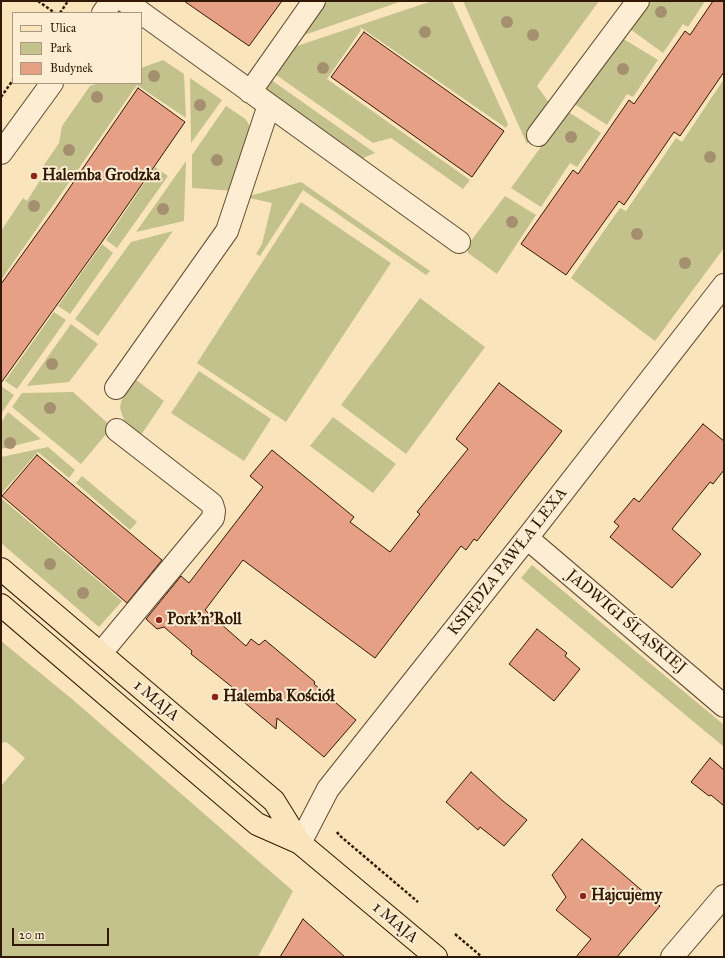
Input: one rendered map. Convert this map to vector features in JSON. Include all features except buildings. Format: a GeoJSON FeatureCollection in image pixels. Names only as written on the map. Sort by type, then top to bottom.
{"type":"FeatureCollection","features":[{"type":"Feature","properties":{"kind":"main road","name":"1 MAJA"},"geometry":{"type":"LineString","coordinates":[[1,569],[274,801],[300,843]]}},
{"type":"Feature","properties":{"kind":"main road","name":"1 MAJA"},"geometry":{"type":"LineString","coordinates":[[1,605],[257,824],[300,843],[436,957]]}},
{"type":"Feature","properties":{"kind":"street"},"geometry":{"type":"LineString","coordinates":[[104,12],[112,1]]}},
{"type":"Feature","properties":{"kind":"street"},"geometry":{"type":"LineString","coordinates":[[125,1],[140,12]]}},
{"type":"Feature","properties":{"kind":"street"},"geometry":{"type":"LineString","coordinates":[[250,92],[314,1]]}},
{"type":"Feature","properties":{"kind":"street"},"geometry":{"type":"LineString","coordinates":[[538,135],[638,1]]}},
{"type":"Feature","properties":{"kind":"street"},"geometry":{"type":"LineString","coordinates":[[142,13],[459,242]]}},
{"type":"Feature","properties":{"kind":"street"},"geometry":{"type":"LineString","coordinates":[[1,153],[51,84]]}},
{"type":"Feature","properties":{"kind":"street"},"geometry":{"type":"LineString","coordinates":[[116,388],[227,231],[269,105]]}},
{"type":"Feature","properties":{"kind":"street","name":"KSIĘDZA PAWŁA LEXA"},"geometry":{"type":"LineString","coordinates":[[300,843],[328,789],[527,538],[724,285]]}},
{"type":"Feature","properties":{"kind":"street"},"geometry":{"type":"LineString","coordinates":[[100,653],[213,518],[214,511],[212,504],[117,430]]}},
{"type":"Feature","properties":{"kind":"street","name":"JADWIGI ŚLĄSKIEJ"},"geometry":{"type":"LineString","coordinates":[[527,538],[724,706]]}},
{"type":"Feature","properties":{"kind":"street"},"geometry":{"type":"LineString","coordinates":[[672,957],[724,896]]}},
{"type":"Feature","properties":{"kind":"path"},"geometry":{"type":"LineString","coordinates":[[38,1],[54,12]]}},
{"type":"Feature","properties":{"kind":"path"},"geometry":{"type":"LineString","coordinates":[[61,12],[68,1]]}},
{"type":"Feature","properties":{"kind":"path"},"geometry":{"type":"LineString","coordinates":[[1,98],[12,82]]}},
{"type":"Feature","properties":{"kind":"green space"},"geometry":{"type":"Polygon","coordinates":[[[317,1],[402,1],[290,40],[317,1]]]}},
{"type":"Feature","properties":{"kind":"green space"},"geometry":{"type":"Polygon","coordinates":[[[432,1],[452,1],[508,124],[506,128],[360,27],[361,30],[327,79],[470,180],[463,189],[391,138],[373,143],[269,70],[282,51],[432,1]]]}},
{"type":"Feature","properties":{"kind":"green space"},"geometry":{"type":"Polygon","coordinates":[[[463,1],[599,1],[537,86],[553,108],[527,144],[463,1]]]}},
{"type":"Feature","properties":{"kind":"green space"},"geometry":{"type":"Polygon","coordinates":[[[650,1],[705,1],[688,27],[683,24],[663,53],[630,29],[650,1]]]}},
{"type":"Feature","properties":{"kind":"green space"},"geometry":{"type":"Polygon","coordinates":[[[622,38],[658,60],[633,97],[627,94],[607,125],[573,103],[622,38]]]}},
{"type":"Feature","properties":{"kind":"green space"},"geometry":{"type":"Polygon","coordinates":[[[163,60],[184,74],[186,118],[137,85],[1,280],[1,231],[23,198],[27,201],[46,171],[42,168],[59,143],[62,126],[90,86],[96,84],[142,84],[142,68],[163,60]]]}},
{"type":"Feature","properties":{"kind":"green space"},"geometry":{"type":"Polygon","coordinates":[[[267,77],[375,153],[361,159],[257,90],[267,77]]]}},
{"type":"Feature","properties":{"kind":"green space"},"geometry":{"type":"Polygon","coordinates":[[[190,78],[222,100],[191,143],[190,78]]]}},
{"type":"Feature","properties":{"kind":"green space"},"geometry":{"type":"Polygon","coordinates":[[[724,79],[724,248],[655,341],[571,278],[620,208],[626,211],[676,138],[682,142],[724,79]]]}},
{"type":"Feature","properties":{"kind":"green space"},"geometry":{"type":"Polygon","coordinates":[[[226,106],[247,121],[252,137],[236,191],[192,188],[192,155],[226,106]]]}},
{"type":"Feature","properties":{"kind":"green space"},"geometry":{"type":"Polygon","coordinates":[[[567,111],[601,133],[577,167],[570,163],[541,207],[511,188],[567,111]]]}},
{"type":"Feature","properties":{"kind":"green space"},"geometry":{"type":"Polygon","coordinates":[[[186,161],[184,221],[136,232],[186,161]]]}},
{"type":"Feature","properties":{"kind":"green space"},"geometry":{"type":"Polygon","coordinates":[[[155,167],[168,176],[117,248],[106,240],[155,167]]]}},
{"type":"Feature","properties":{"kind":"green space"},"geometry":{"type":"Polygon","coordinates":[[[301,182],[430,271],[426,275],[303,190],[260,256],[256,254],[262,244],[272,203],[245,197],[301,182]]]}},
{"type":"Feature","properties":{"kind":"green space"},"geometry":{"type":"Polygon","coordinates":[[[505,196],[536,215],[497,274],[468,253],[467,246],[505,196]]]}},
{"type":"Feature","properties":{"kind":"green space"},"geometry":{"type":"Polygon","coordinates":[[[301,202],[391,263],[286,422],[197,363],[301,202]]]}},
{"type":"Feature","properties":{"kind":"green space"},"geometry":{"type":"Polygon","coordinates":[[[173,231],[98,336],[75,319],[131,242],[173,231]]]}},
{"type":"Feature","properties":{"kind":"green space"},"geometry":{"type":"Polygon","coordinates":[[[102,244],[113,253],[70,314],[58,306],[102,244]]]}},
{"type":"Feature","properties":{"kind":"green space"},"geometry":{"type":"Polygon","coordinates":[[[420,298],[485,347],[406,454],[341,405],[420,298]]]}},
{"type":"Feature","properties":{"kind":"green space"},"geometry":{"type":"Polygon","coordinates":[[[54,312],[66,320],[17,389],[5,381],[54,312]]]}},
{"type":"Feature","properties":{"kind":"green space"},"geometry":{"type":"Polygon","coordinates":[[[71,324],[98,344],[69,382],[27,386],[71,324]]]}},
{"type":"Feature","properties":{"kind":"green space"},"geometry":{"type":"Polygon","coordinates":[[[199,371],[271,419],[244,461],[171,413],[199,371]]]}},
{"type":"Feature","properties":{"kind":"green space"},"geometry":{"type":"Polygon","coordinates":[[[135,379],[164,401],[141,435],[124,420],[120,408],[124,396],[135,379]]]}},
{"type":"Feature","properties":{"kind":"green space"},"geometry":{"type":"Polygon","coordinates":[[[1,386],[14,395],[1,414],[1,386]]]}},
{"type":"Feature","properties":{"kind":"green space"},"geometry":{"type":"Polygon","coordinates":[[[73,392],[112,427],[81,464],[12,407],[22,393],[73,392]]]}},
{"type":"Feature","properties":{"kind":"green space"},"geometry":{"type":"Polygon","coordinates":[[[8,412],[41,439],[1,449],[1,423],[8,412]]]}},
{"type":"Feature","properties":{"kind":"green space"},"geometry":{"type":"Polygon","coordinates":[[[333,417],[396,464],[373,493],[310,446],[333,417]]]}},
{"type":"Feature","properties":{"kind":"green space"},"geometry":{"type":"Polygon","coordinates":[[[48,447],[75,470],[69,478],[38,452],[1,494],[1,457],[48,447]]]}},
{"type":"Feature","properties":{"kind":"green space"},"geometry":{"type":"Polygon","coordinates":[[[82,476],[137,522],[130,530],[76,483],[82,476]]]}},
{"type":"Feature","properties":{"kind":"green space"},"geometry":{"type":"Polygon","coordinates":[[[1,498],[122,601],[99,627],[1,543],[1,498]]]}},
{"type":"Feature","properties":{"kind":"green space"},"geometry":{"type":"Polygon","coordinates":[[[532,565],[724,725],[724,747],[521,578],[532,565]]]}},
{"type":"Feature","properties":{"kind":"green space"},"geometry":{"type":"Polygon","coordinates":[[[1,641],[72,699],[293,891],[258,957],[1,957],[1,786],[25,758],[6,742],[1,743],[1,641]]]}},
{"type":"Feature","properties":{"kind":"place","name":"Halemba Grodzka"},"geometry":{"type":"Point","coordinates":[34,176]}},
{"type":"Feature","properties":{"kind":"place","name":"Pork'n'Roll"},"geometry":{"type":"Point","coordinates":[159,620]}},
{"type":"Feature","properties":{"kind":"place","name":"Halemba Kościół"},"geometry":{"type":"Point","coordinates":[215,697]}},
{"type":"Feature","properties":{"kind":"place","name":"Hajcujemy"},"geometry":{"type":"Point","coordinates":[583,896]}}]}
